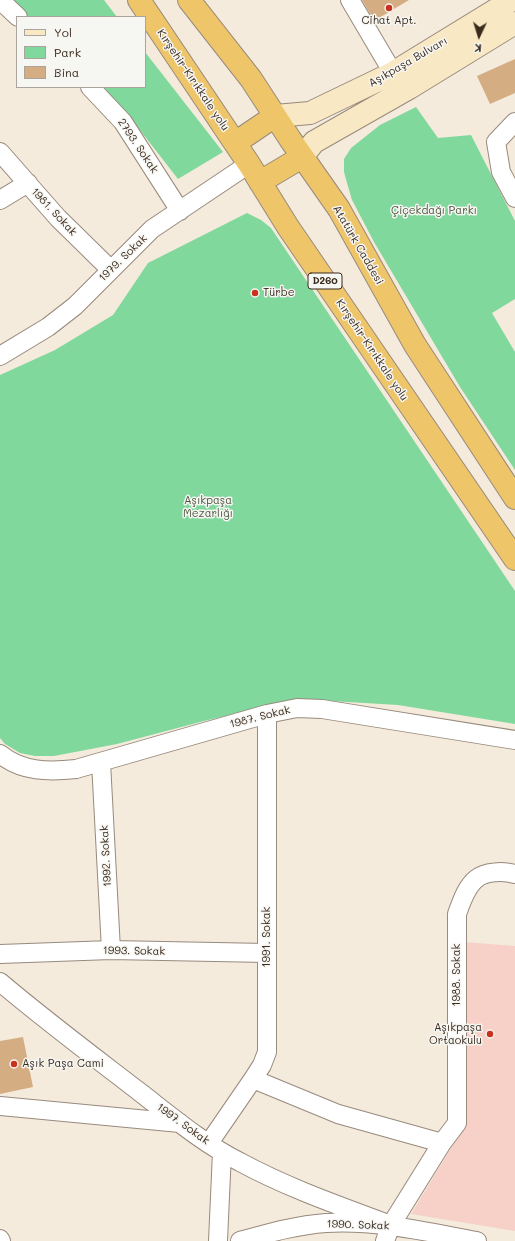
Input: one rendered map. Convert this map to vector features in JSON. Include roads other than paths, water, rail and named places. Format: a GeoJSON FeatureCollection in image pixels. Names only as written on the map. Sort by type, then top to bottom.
{"type":"FeatureCollection","features":[{"type":"Feature","properties":{"kind":"highway","name":"Kırşehir-Kırıkkale yolu"},"geometry":{"type":"LineString","coordinates":[[139,0],[249,164],[288,227],[515,559]]}},
{"type":"Feature","properties":{"kind":"highway","name":"Atatürk Caddesi"},"geometry":{"type":"LineString","coordinates":[[190,0],[251,79],[302,157],[339,209],[415,345],[515,498]]}},
{"type":"Feature","properties":{"kind":"highway"},"geometry":{"type":"LineString","coordinates":[[235,143],[275,116]]}},
{"type":"Feature","properties":{"kind":"highway"},"geometry":{"type":"LineString","coordinates":[[260,182],[302,157]]}},
{"type":"Feature","properties":{"kind":"main road","name":"Aşıkpaşa Bulvarı"},"geometry":{"type":"LineString","coordinates":[[275,116],[310,113],[393,73],[512,0]]}},
{"type":"Feature","properties":{"kind":"main road","name":"Aşıkpaşa Bulvarı"},"geometry":{"type":"LineString","coordinates":[[302,157],[314,142],[409,88],[515,23]]}},
{"type":"Feature","properties":{"kind":"street"},"geometry":{"type":"LineString","coordinates":[[0,0],[17,16]]}},
{"type":"Feature","properties":{"kind":"street"},"geometry":{"type":"LineString","coordinates":[[350,0],[393,73]]}},
{"type":"Feature","properties":{"kind":"street","name":"2793. Sokak"},"geometry":{"type":"LineString","coordinates":[[91,88],[123,122],[180,211]]}},
{"type":"Feature","properties":{"kind":"street"},"geometry":{"type":"LineString","coordinates":[[515,122],[496,142],[501,172],[515,198]]}},
{"type":"Feature","properties":{"kind":"street","name":"1981. Sokak"},"geometry":{"type":"LineString","coordinates":[[0,152],[58,218],[111,270]]}},
{"type":"Feature","properties":{"kind":"street","name":"1979. Sokak"},"geometry":{"type":"LineString","coordinates":[[0,356],[48,327],[75,306],[152,230],[249,164]]}},
{"type":"Feature","properties":{"kind":"street"},"geometry":{"type":"LineString","coordinates":[[0,200],[28,183]]}},
{"type":"Feature","properties":{"kind":"street","name":"1987. Sokak"},"geometry":{"type":"LineString","coordinates":[[3,761],[33,770],[60,771],[76,769],[267,714],[297,708],[322,709],[515,740]]}},
{"type":"Feature","properties":{"kind":"street","name":"1991. Sokak"},"geometry":{"type":"LineString","coordinates":[[215,1147],[262,1065],[267,1052],[267,714]]}},
{"type":"Feature","properties":{"kind":"street","name":"1992. Sokak"},"geometry":{"type":"LineString","coordinates":[[101,762],[111,950]]}},
{"type":"Feature","properties":{"kind":"street","name":"1988. Sokak"},"geometry":{"type":"LineString","coordinates":[[388,1233],[442,1143],[457,1123],[457,914],[464,895],[476,879],[494,872],[515,874]]}},
{"type":"Feature","properties":{"kind":"street","name":"1993. Sokak"},"geometry":{"type":"LineString","coordinates":[[0,954],[111,950],[267,953]]}},
{"type":"Feature","properties":{"kind":"street","name":"1997. Sokak"},"geometry":{"type":"LineString","coordinates":[[0,982],[43,1019],[180,1123],[215,1147],[239,1162],[335,1204],[388,1233]]}},
{"type":"Feature","properties":{"kind":"street"},"geometry":{"type":"LineString","coordinates":[[254,1079],[338,1114],[442,1143]]}},
{"type":"Feature","properties":{"kind":"street"},"geometry":{"type":"LineString","coordinates":[[0,1106],[180,1123]]}},
{"type":"Feature","properties":{"kind":"street"},"geometry":{"type":"LineString","coordinates":[[215,1147],[218,1241]]}},
{"type":"Feature","properties":{"kind":"street","name":"1990. Sokak"},"geometry":{"type":"LineString","coordinates":[[240,1241],[269,1237],[296,1227],[326,1223],[358,1223],[388,1233],[477,1241]]}},
{"type":"Feature","properties":{"kind":"place","name":"Cihat Apt."},"geometry":{"type":"Point","coordinates":[389,8]}},
{"type":"Feature","properties":{"kind":"place","name":"Türbe"},"geometry":{"type":"Point","coordinates":[255,293]}},
{"type":"Feature","properties":{"kind":"place","name":"Aşıkpaşa Ortaokulu"},"geometry":{"type":"Point","coordinates":[490,1034]}},
{"type":"Feature","properties":{"kind":"place","name":"Aşık Paşa Cami"},"geometry":{"type":"Point","coordinates":[14,1064]}},
{"type":"Feature","properties":{"kind":"park label","name":"Çiçekdağı Parkı"},"geometry":{"type":"Point","coordinates":[434,211]}},
{"type":"Feature","properties":{"kind":"park label","name":"Aşıkpaşa Mezarlığı"},"geometry":{"type":"Point","coordinates":[208,507]}}]}
